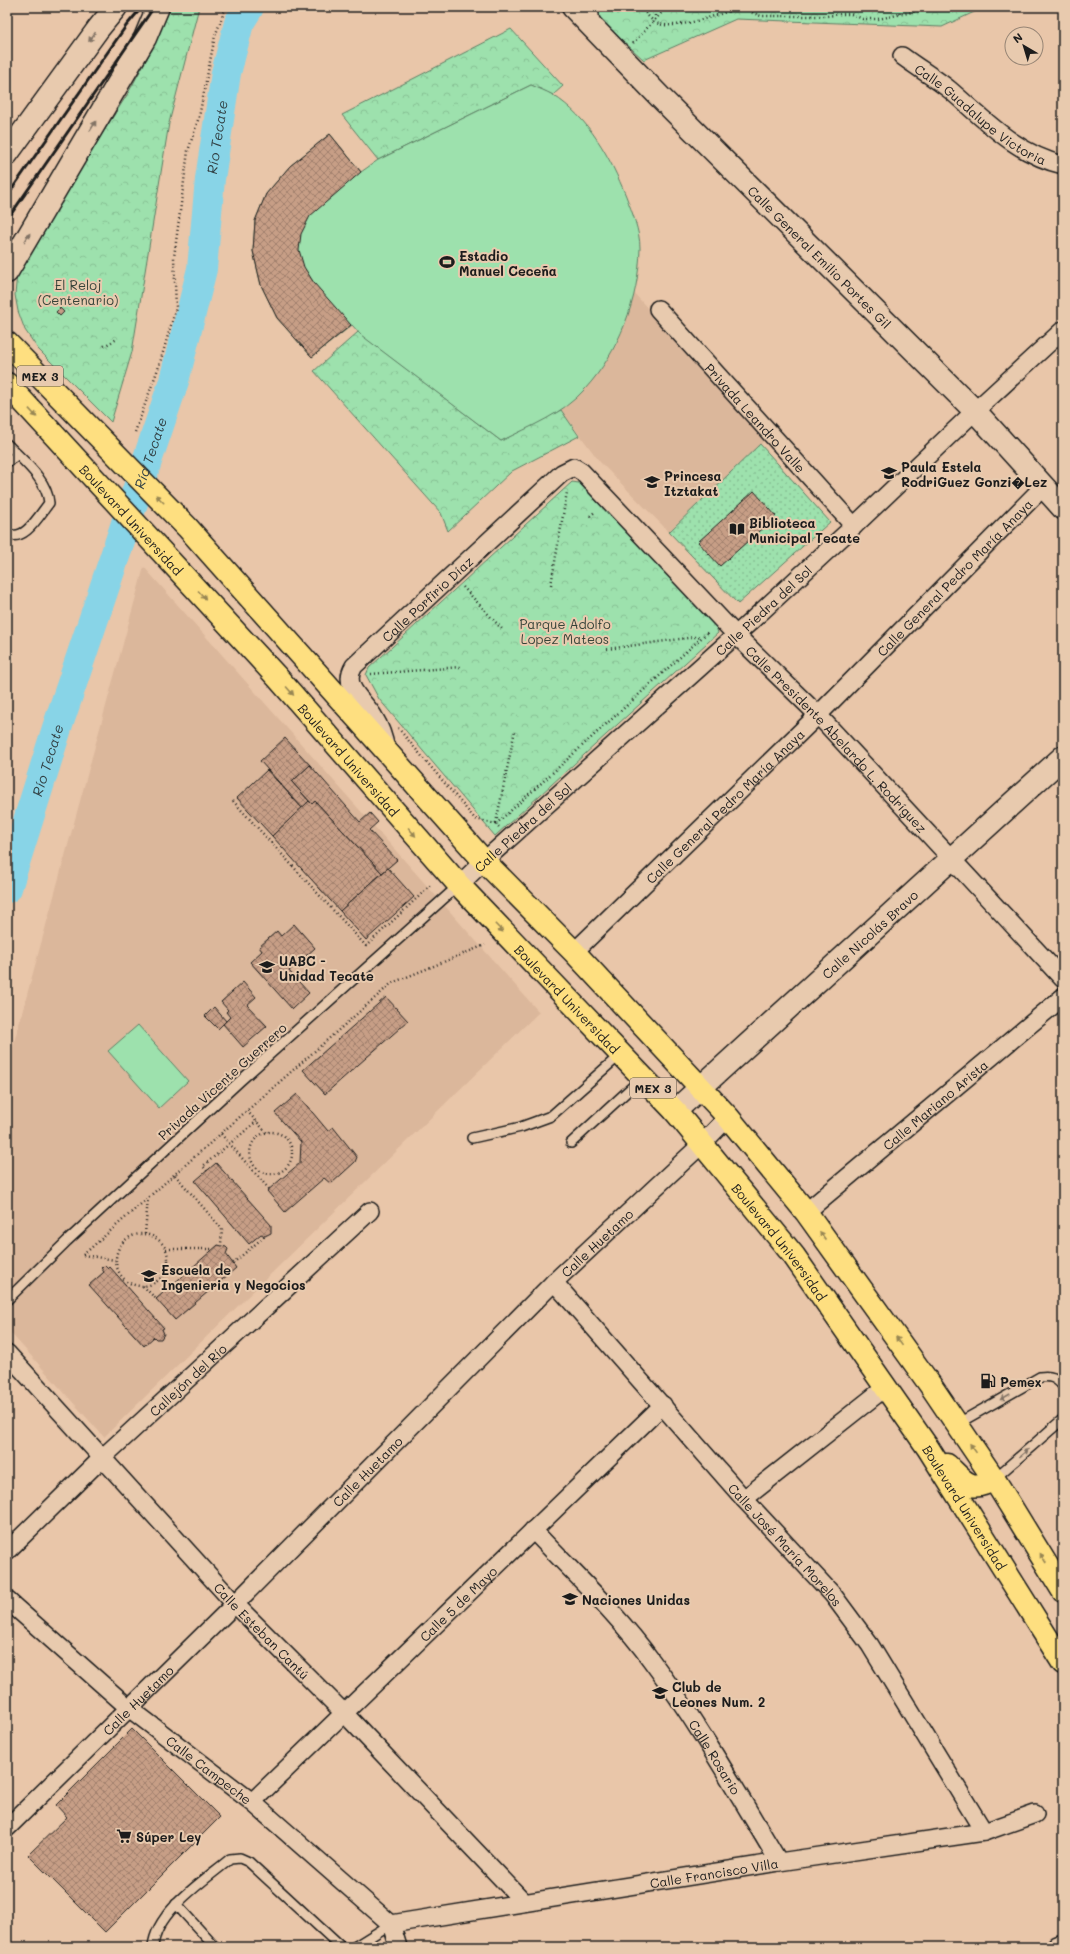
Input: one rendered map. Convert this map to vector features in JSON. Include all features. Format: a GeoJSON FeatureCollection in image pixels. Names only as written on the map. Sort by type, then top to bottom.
{"type":"FeatureCollection","features":[{"type":"Feature","properties":{"kind":"main road","name":"MEX 3"},"geometry":{"type":"LineString","coordinates":[[7,343],[188,528],[484,861],[574,952],[728,1117],[806,1212],[957,1424],[994,1479],[1063,1591]]}},
{"type":"Feature","properties":{"kind":"main road","name":"Boulevard Universidad"},"geometry":{"type":"LineString","coordinates":[[7,384],[277,677],[459,885],[675,1110],[703,1143],[794,1256],[928,1448],[1063,1663]]}},
{"type":"Feature","properties":{"kind":"main road"},"geometry":{"type":"LineString","coordinates":[[928,1448],[964,1482],[973,1486],[983,1486],[994,1479]]}},
{"type":"Feature","properties":{"kind":"street"},"geometry":{"type":"LineString","coordinates":[[7,154],[98,28],[116,7]]}},
{"type":"Feature","properties":{"kind":"street"},"geometry":{"type":"LineString","coordinates":[[7,272],[145,38],[158,7]]}},
{"type":"Feature","properties":{"kind":"street","name":"Calle General Emilio Portes Gil"},"geometry":{"type":"LineString","coordinates":[[573,7],[662,100],[975,410],[1063,508]]}},
{"type":"Feature","properties":{"kind":"street","name":"Calle Guadalupe Victoria"},"geometry":{"type":"LineString","coordinates":[[902,56],[949,90],[985,123],[1019,147],[1045,160],[1063,165]]}},
{"type":"Feature","properties":{"kind":"street","name":"Privada Leandro Valle"},"geometry":{"type":"LineString","coordinates":[[658,309],[854,526]]}},
{"type":"Feature","properties":{"kind":"street","name":"Calle Piedra del Sol"},"geometry":{"type":"LineString","coordinates":[[459,885],[736,635],[854,526],[975,410],[1063,330]]}},
{"type":"Feature","properties":{"kind":"street","name":"Calle Presidente Abelardo L. Rodríguez"},"geometry":{"type":"LineString","coordinates":[[574,467],[582,472],[721,620],[818,715],[1063,979]]}},
{"type":"Feature","properties":{"kind":"street","name":"Calle Porfirio Díaz"},"geometry":{"type":"LineString","coordinates":[[387,753],[383,732],[373,715],[352,688],[349,680],[354,666],[562,473],[574,467]]}},
{"type":"Feature","properties":{"kind":"street","name":"Calle General Pedro María Anaya"},"geometry":{"type":"LineString","coordinates":[[574,952],[818,715],[1043,487]]}},
{"type":"Feature","properties":{"kind":"street","name":"Calle Nicolás Bravo"},"geometry":{"type":"LineString","coordinates":[[675,1110],[952,860],[1063,757]]}},
{"type":"Feature","properties":{"kind":"street","name":"Calle Mariano Arista"},"geometry":{"type":"LineString","coordinates":[[806,1212],[1063,997]]}},
{"type":"Feature","properties":{"kind":"street","name":"Calle Huetamo"},"geometry":{"type":"LineString","coordinates":[[7,1828],[235,1604],[554,1282],[703,1143],[728,1117]]}},
{"type":"Feature","properties":{"kind":"street","name":"Callejón del Río"},"geometry":{"type":"LineString","coordinates":[[7,1551],[102,1459],[370,1211]]}},
{"type":"Feature","properties":{"kind":"street","name":"Calle José María Morelos"},"geometry":{"type":"LineString","coordinates":[[554,1282],[744,1499],[833,1595],[870,1645],[984,1832]]}},
{"type":"Feature","properties":{"kind":"street","name":"Calle Esteban Cantú"},"geometry":{"type":"LineString","coordinates":[[7,1354],[235,1604],[344,1714],[524,1902]]}},
{"type":"Feature","properties":{"kind":"street"},"geometry":{"type":"LineString","coordinates":[[744,1499],[886,1388]]}},
{"type":"Feature","properties":{"kind":"street","name":"Calle 5 de Mayo"},"geometry":{"type":"LineString","coordinates":[[252,1802],[663,1405]]}},
{"type":"Feature","properties":{"kind":"street","name":"Calle Rosario"},"geometry":{"type":"LineString","coordinates":[[533,1530],[620,1623],[651,1660],[706,1740],[779,1862]]}},
{"type":"Feature","properties":{"kind":"street","name":"Calle Campeche"},"geometry":{"type":"LineString","coordinates":[[7,1600],[129,1708],[252,1802],[391,1924]]}},
{"type":"Feature","properties":{"kind":"street","name":"Calle Francisco Villa"},"geometry":{"type":"LineString","coordinates":[[391,1924],[779,1862],[984,1832],[1035,1814]]}},
{"type":"Feature","properties":{"kind":"street"},"geometry":{"type":"LineString","coordinates":[[391,1924],[398,1947]]}},
{"type":"Feature","properties":{"kind":"street"},"geometry":{"type":"LineString","coordinates":[[1058,1947],[1063,1946]]}},
{"type":"Feature","properties":{"kind":"lane"},"geometry":{"type":"LineString","coordinates":[[593,7],[596,31]]}},
{"type":"Feature","properties":{"kind":"lane"},"geometry":{"type":"LineString","coordinates":[[7,444],[44,484],[49,495],[49,503],[25,532],[19,536],[7,533]]}},
{"type":"Feature","properties":{"kind":"lane"},"geometry":{"type":"LineString","coordinates":[[7,462],[17,455]]}},
{"type":"Feature","properties":{"kind":"lane","name":"Privada Vicente Guerrero"},"geometry":{"type":"LineString","coordinates":[[7,1300],[67,1241],[234,1087],[459,885]]}},
{"type":"Feature","properties":{"kind":"lane"},"geometry":{"type":"LineString","coordinates":[[472,1138],[521,1128],[551,1116],[621,1054]]}},
{"type":"Feature","properties":{"kind":"lane"},"geometry":{"type":"LineString","coordinates":[[571,1143],[643,1077]]}},
{"type":"Feature","properties":{"kind":"lane"},"geometry":{"type":"LineString","coordinates":[[957,1424],[1040,1377],[1054,1377],[1063,1386]]}},
{"type":"Feature","properties":{"kind":"lane"},"geometry":{"type":"LineString","coordinates":[[994,1479],[1063,1419]]}},
{"type":"Feature","properties":{"kind":"lane"},"geometry":{"type":"LineString","coordinates":[[153,1947],[154,1937],[160,1924],[176,1904],[230,1859],[240,1858],[249,1862],[341,1947]]}},
{"type":"Feature","properties":{"kind":"lane"},"geometry":{"type":"LineString","coordinates":[[176,1904],[216,1947]]}},
{"type":"Feature","properties":{"kind":"lane"},"geometry":{"type":"LineString","coordinates":[[354,1947],[391,1924]]}},
{"type":"Feature","properties":{"kind":"path"},"geometry":{"type":"LineString","coordinates":[[136,432],[159,366],[176,308],[174,257],[188,151],[199,117],[215,36],[226,7]]}},
{"type":"Feature","properties":{"kind":"path"},"geometry":{"type":"LineString","coordinates":[[640,7],[659,24],[704,20],[741,7]]}},
{"type":"Feature","properties":{"kind":"path"},"geometry":{"type":"LineString","coordinates":[[655,7],[655,21]]}},
{"type":"Feature","properties":{"kind":"path"},"geometry":{"type":"LineString","coordinates":[[629,46],[667,7]]}},
{"type":"Feature","properties":{"kind":"path"},"geometry":{"type":"LineString","coordinates":[[746,7],[753,14],[761,16],[827,16],[846,14],[863,19],[878,19],[938,7]]}},
{"type":"Feature","properties":{"kind":"path"},"geometry":{"type":"LineString","coordinates":[[104,346],[117,339]]}},
{"type":"Feature","properties":{"kind":"path"},"geometry":{"type":"LineString","coordinates":[[551,585],[567,491]]}},
{"type":"Feature","properties":{"kind":"path"},"geometry":{"type":"LineString","coordinates":[[463,587],[502,629]]}},
{"type":"Feature","properties":{"kind":"path"},"geometry":{"type":"LineString","coordinates":[[496,824],[721,620]]}},
{"type":"Feature","properties":{"kind":"path"},"geometry":{"type":"LineString","coordinates":[[607,649],[704,636]]}},
{"type":"Feature","properties":{"kind":"path"},"geometry":{"type":"LineString","coordinates":[[368,680],[368,674],[460,667]]}},
{"type":"Feature","properties":{"kind":"path"},"geometry":{"type":"LineString","coordinates":[[396,725],[475,819],[496,824],[509,839]]}},
{"type":"Feature","properties":{"kind":"path"},"geometry":{"type":"LineString","coordinates":[[496,824],[515,730]]}},
{"type":"Feature","properties":{"kind":"path"},"geometry":{"type":"LineString","coordinates":[[233,801],[366,946],[434,882]]}},
{"type":"Feature","properties":{"kind":"path"},"geometry":{"type":"LineString","coordinates":[[115,1260],[83,1255],[392,983],[485,945]]}},
{"type":"Feature","properties":{"kind":"path"},"geometry":{"type":"LineString","coordinates":[[247,1111],[267,1132]]}},
{"type":"Feature","properties":{"kind":"path"},"geometry":{"type":"LineString","coordinates":[[207,1171],[204,1166],[257,1121]]}},
{"type":"Feature","properties":{"kind":"path"},"geometry":{"type":"LineString","coordinates":[[267,1132],[280,1134],[286,1138],[290,1144],[292,1158],[290,1164],[279,1173],[266,1174],[253,1167],[251,1160],[251,1146],[260,1135],[267,1132]]}},
{"type":"Feature","properties":{"kind":"path"},"geometry":{"type":"LineString","coordinates":[[221,1134],[253,1167],[269,1189]]}},
{"type":"Feature","properties":{"kind":"path"},"geometry":{"type":"LineString","coordinates":[[175,1175],[222,1229],[221,1245]]}},
{"type":"Feature","properties":{"kind":"path"},"geometry":{"type":"LineString","coordinates":[[145,1234],[148,1198]]}},
{"type":"Feature","properties":{"kind":"path"},"geometry":{"type":"LineString","coordinates":[[136,1234],[154,1236],[166,1249],[168,1257],[164,1273],[159,1280],[144,1286],[135,1285],[127,1282],[117,1269],[115,1260],[117,1252],[124,1241],[136,1234]]}},
{"type":"Feature","properties":{"kind":"path"},"geometry":{"type":"LineString","coordinates":[[233,1263],[265,1236]]}},
{"type":"Feature","properties":{"kind":"path"},"geometry":{"type":"LineString","coordinates":[[166,1249],[214,1248]]}},
{"type":"Feature","properties":{"kind":"path"},"geometry":{"type":"LineString","coordinates":[[144,1286],[156,1299]]}},
{"type":"Feature","properties":{"kind":"shaded area"},"geometry":{"type":"Polygon","coordinates":[[[633,292],[765,440],[669,532],[600,462],[561,410],[586,388],[616,346],[629,312],[633,292]]]}},
{"type":"Feature","properties":{"kind":"shaded area","name":"UABC - Unidad Tecate"},"geometry":{"type":"Polygon","coordinates":[[[144,567],[539,1012],[104,1437],[7,1329],[7,1068],[144,567]]]}},
{"type":"Feature","properties":{"kind":"green space","name":"El Reloj (Centenario)"},"geometry":{"type":"Polygon","coordinates":[[[171,7],[199,7],[169,123],[132,352],[111,422],[38,349],[25,330],[18,311],[15,295],[17,273],[46,221],[127,95],[151,51],[171,7]]]}},
{"type":"Feature","properties":{"kind":"green space"},"geometry":{"type":"Polygon","coordinates":[[[586,7],[985,7],[942,27],[736,19],[644,60],[586,7]]]}},
{"type":"Feature","properties":{"kind":"green space"},"geometry":{"type":"Polygon","coordinates":[[[511,29],[563,86],[553,95],[531,85],[378,160],[342,115],[511,29]]]}},
{"type":"Feature","properties":{"kind":"green space","name":"Estadio Manuel Ceceña"},"geometry":{"type":"Polygon","coordinates":[[[531,85],[553,95],[566,104],[588,127],[605,153],[620,181],[639,235],[639,267],[636,286],[625,324],[608,359],[597,374],[585,389],[567,406],[535,425],[501,441],[361,335],[352,325],[312,357],[277,318],[261,285],[253,251],[255,221],[266,194],[290,166],[330,134],[361,172],[378,160],[531,85]]]}},
{"type":"Feature","properties":{"kind":"green space"},"geometry":{"type":"Polygon","coordinates":[[[358,332],[501,441],[561,410],[579,436],[512,471],[448,531],[441,513],[314,371],[358,332]]]}},
{"type":"Feature","properties":{"kind":"green space"},"geometry":{"type":"Polygon","coordinates":[[[760,444],[830,522],[738,604],[669,532],[760,444]]]}},
{"type":"Feature","properties":{"kind":"green space","name":"Parque Adolfo Lopez Mateos"},"geometry":{"type":"Polygon","coordinates":[[[572,482],[579,483],[715,623],[718,633],[495,836],[379,699],[366,675],[369,668],[572,482]]]}},
{"type":"Feature","properties":{"kind":"green space"},"geometry":{"type":"Polygon","coordinates":[[[138,1025],[188,1081],[159,1108],[108,1051],[138,1025]]]}},
{"type":"Feature","properties":{"kind":"building"},"geometry":{"type":"Polygon","coordinates":[[[330,134],[361,172],[310,216],[301,234],[299,250],[304,267],[314,283],[351,325],[312,357],[277,318],[261,285],[253,251],[255,221],[266,194],[290,166],[330,134]]]}},
{"type":"Feature","properties":{"kind":"building"},"geometry":{"type":"Polygon","coordinates":[[[60,308],[64,312],[60,316],[56,312],[60,308]]]}},
{"type":"Feature","properties":{"kind":"building","name":"Biblioteca Municipal Tecate"},"geometry":{"type":"Polygon","coordinates":[[[754,491],[776,516],[720,566],[698,542],[754,491]]]}},
{"type":"Feature","properties":{"kind":"building"},"geometry":{"type":"Polygon","coordinates":[[[285,738],[310,765],[292,782],[309,801],[302,808],[260,761],[285,738]]]}},
{"type":"Feature","properties":{"kind":"building"},"geometry":{"type":"Polygon","coordinates":[[[310,765],[360,822],[370,813],[378,822],[369,830],[397,860],[382,873],[315,801],[312,804],[292,782],[310,765]]]}},
{"type":"Feature","properties":{"kind":"building"},"geometry":{"type":"Polygon","coordinates":[[[267,770],[302,808],[272,836],[237,798],[267,770]]]}},
{"type":"Feature","properties":{"kind":"building"},"geometry":{"type":"Polygon","coordinates":[[[309,801],[312,804],[315,801],[382,873],[340,911],[272,836],[309,801]]]}},
{"type":"Feature","properties":{"kind":"building"},"geometry":{"type":"Polygon","coordinates":[[[388,868],[414,897],[366,940],[340,911],[388,868]]]}},
{"type":"Feature","properties":{"kind":"building"},"geometry":{"type":"Polygon","coordinates":[[[294,924],[315,948],[289,971],[309,993],[292,1009],[250,962],[262,951],[259,947],[277,931],[281,936],[294,924]]]}},
{"type":"Feature","properties":{"kind":"building"},"geometry":{"type":"Polygon","coordinates":[[[243,982],[256,997],[247,1005],[267,1026],[243,1047],[223,1024],[230,1017],[226,1012],[228,1010],[221,1002],[243,982]]]}},
{"type":"Feature","properties":{"kind":"building"},"geometry":{"type":"Polygon","coordinates":[[[386,997],[408,1021],[325,1094],[303,1070],[386,997]]]}},
{"type":"Feature","properties":{"kind":"building"},"geometry":{"type":"Polygon","coordinates":[[[214,1007],[226,1021],[218,1029],[205,1016],[214,1007]]]}},
{"type":"Feature","properties":{"kind":"building"},"geometry":{"type":"Polygon","coordinates":[[[297,1094],[328,1131],[333,1127],[357,1157],[355,1162],[331,1184],[324,1178],[285,1212],[267,1191],[300,1163],[301,1142],[275,1113],[297,1094]]]}},
{"type":"Feature","properties":{"kind":"building"},"geometry":{"type":"Polygon","coordinates":[[[216,1163],[271,1225],[271,1233],[265,1236],[261,1234],[249,1244],[195,1181],[216,1163]]]}},
{"type":"Feature","properties":{"kind":"building"},"geometry":{"type":"Polygon","coordinates":[[[218,1245],[228,1249],[226,1254],[236,1268],[175,1320],[156,1299],[218,1245]]]}},
{"type":"Feature","properties":{"kind":"building"},"geometry":{"type":"Polygon","coordinates":[[[104,1265],[108,1269],[110,1267],[164,1328],[162,1329],[164,1334],[161,1339],[156,1339],[154,1337],[144,1346],[89,1285],[104,1272],[101,1268],[104,1265]]]}},
{"type":"Feature","properties":{"kind":"building","name":"Súper Ley"},"geometry":{"type":"Polygon","coordinates":[[[132,1729],[220,1817],[105,1932],[28,1855],[67,1817],[56,1805],[132,1729]]]}},
{"type":"Feature","properties":{"kind":"waterway","name":"Río Tecate"},"geometry":{"type":"LineString","coordinates":[[7,888],[57,728],[174,381],[202,269],[210,179],[226,73],[239,23],[249,7]]}},
{"type":"Feature","properties":{"kind":"railway"},"geometry":{"type":"LineString","coordinates":[[7,196],[126,26],[142,7]]}},
{"type":"Feature","properties":{"kind":"railway"},"geometry":{"type":"LineString","coordinates":[[7,220],[154,7]]}},
{"type":"Feature","properties":{"kind":"place","name":"Estadio Manuel Ceceña"},"geometry":{"type":"Point","coordinates":[447,262]}},
{"type":"Feature","properties":{"kind":"place","name":"Paula Estela RodriGuez Gonzi�Lez"},"geometry":{"type":"Point","coordinates":[889,473]}},
{"type":"Feature","properties":{"kind":"place","name":"Princesa Itztakat"},"geometry":{"type":"Point","coordinates":[652,482]}},
{"type":"Feature","properties":{"kind":"place","name":"Biblioteca Municipal Tecate"},"geometry":{"type":"Point","coordinates":[737,529]}},
{"type":"Feature","properties":{"kind":"place","name":"UABC - Unidad Tecate"},"geometry":{"type":"Point","coordinates":[267,967]}},
{"type":"Feature","properties":{"kind":"place","name":"Escuela de Ingenieria y Negocios"},"geometry":{"type":"Point","coordinates":[149,1276]}},
{"type":"Feature","properties":{"kind":"place","name":"Pemex"},"geometry":{"type":"Point","coordinates":[988,1381]}},
{"type":"Feature","properties":{"kind":"place","name":"Naciones Unidas"},"geometry":{"type":"Point","coordinates":[570,1599]}},
{"type":"Feature","properties":{"kind":"place","name":"Club de Leones Num. 2"},"geometry":{"type":"Point","coordinates":[660,1693]}},
{"type":"Feature","properties":{"kind":"place","name":"Súper Ley"},"geometry":{"type":"Point","coordinates":[124,1836]}}]}
